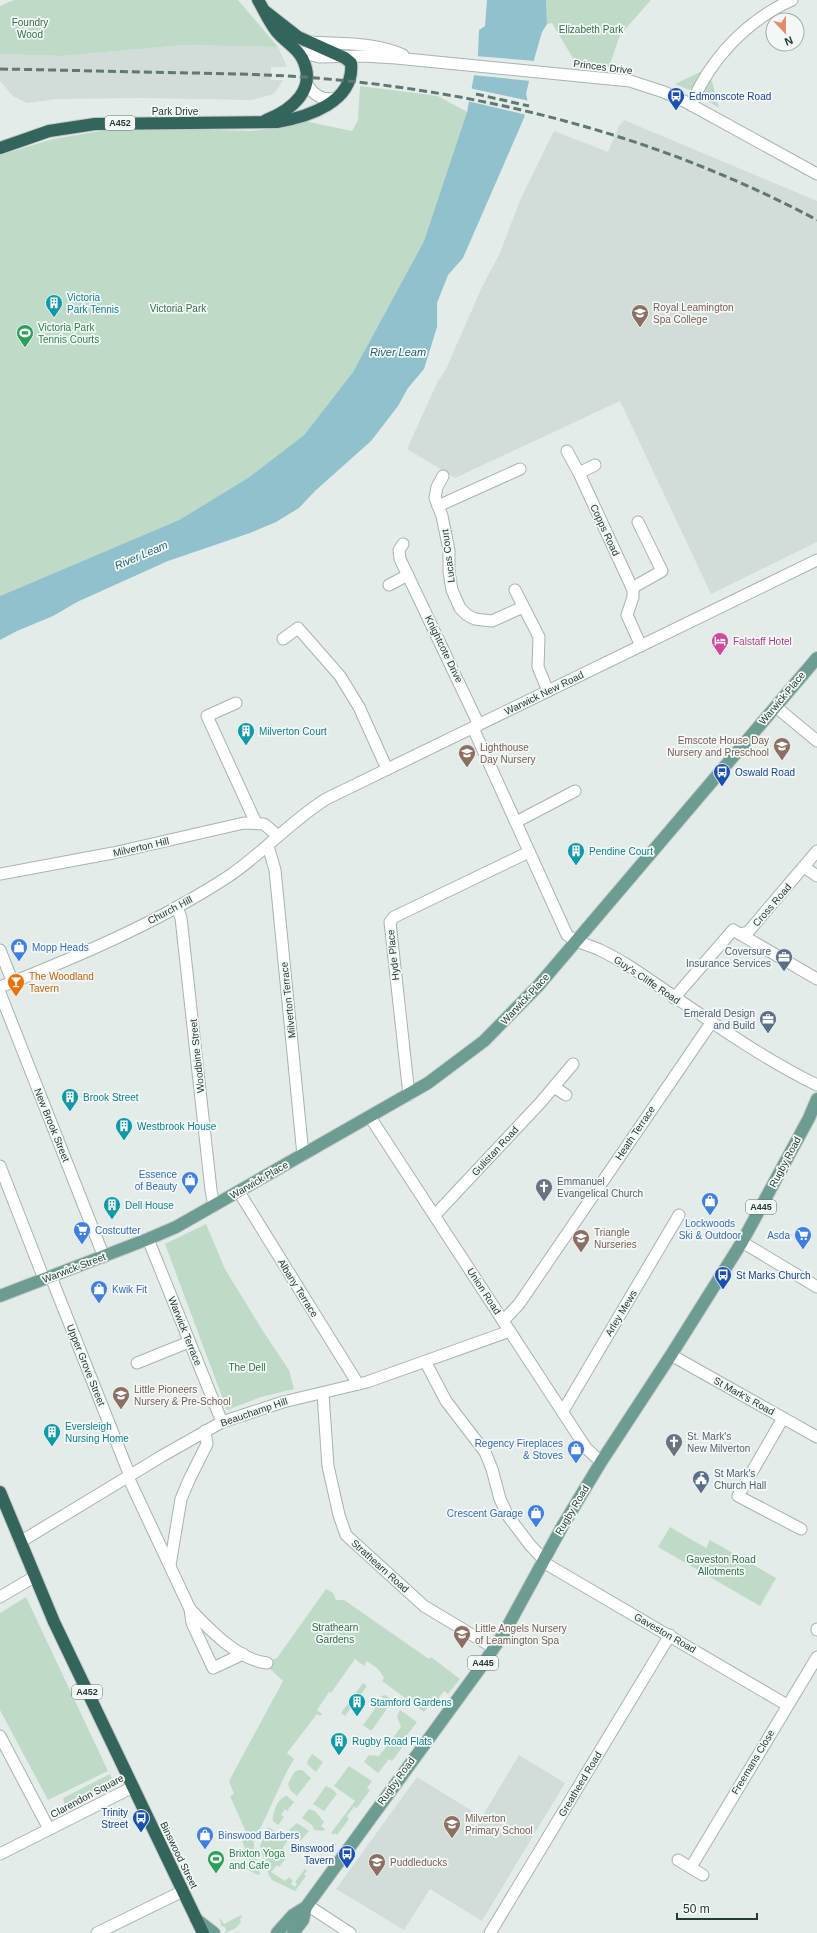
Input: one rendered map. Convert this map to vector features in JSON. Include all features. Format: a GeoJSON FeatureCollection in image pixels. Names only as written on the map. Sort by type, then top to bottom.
{"type":"FeatureCollection","features":[{"type":"Feature","properties":{"kind":"highway","name":"Princes Drive"},"geometry":{"type":"LineString","coordinates":[[258,0],[276,31],[297,51]]}},
{"type":"Feature","properties":{"kind":"highway","name":"Princes Drive"},"geometry":{"type":"LineString","coordinates":[[266,12],[298,37],[347,59]]}},
{"type":"Feature","properties":{"kind":"highway"},"geometry":{"type":"LineString","coordinates":[[297,51],[304,66],[306,84]]}},
{"type":"Feature","properties":{"kind":"highway","name":"Park Drive"},"geometry":{"type":"LineString","coordinates":[[0,148],[49,131],[95,124],[257,123],[290,120],[320,109],[337,98],[349,84],[352,71],[347,59]]}},
{"type":"Feature","properties":{"kind":"highway","name":"Park Drive"},"geometry":{"type":"LineString","coordinates":[[257,123],[290,108],[300,98],[306,84]]}},
{"type":"Feature","properties":{"kind":"highway","name":"A452"},"geometry":{"type":"LineString","coordinates":[[0,1492],[20,1542]]}},
{"type":"Feature","properties":{"kind":"highway","name":"Clarendon Square"},"geometry":{"type":"LineString","coordinates":[[20,1542],[34,1577],[78,1673],[133,1787]]}},
{"type":"Feature","properties":{"kind":"highway","name":"Binswood Street"},"geometry":{"type":"LineString","coordinates":[[133,1787],[203,1933]]}},
{"type":"Feature","properties":{"kind":"main road","name":"Warwick Place"},"geometry":{"type":"LineString","coordinates":[[148,1239],[176,1227],[409,1095],[444,1072],[489,1037],[518,1008],[576,941],[817,658]]}},
{"type":"Feature","properties":{"kind":"main road","name":"Rugby Road"},"geometry":{"type":"LineString","coordinates":[[277,1933],[293,1915],[306,1906],[494,1648],[563,1525],[601,1462],[671,1356],[742,1242],[809,1118],[817,1099]]}},
{"type":"Feature","properties":{"kind":"main road","name":"Warwick Street"},"geometry":{"type":"LineString","coordinates":[[0,1296],[148,1239]]}},
{"type":"Feature","properties":{"kind":"main road","name":"Rugby Road"},"geometry":{"type":"LineString","coordinates":[[292,1933],[303,1920],[306,1906]]}},
{"type":"Feature","properties":{"kind":"main road","name":"A452"},"geometry":{"type":"LineString","coordinates":[[196,1919],[214,1933]]}},
{"type":"Feature","properties":{"kind":"street"},"geometry":{"type":"LineString","coordinates":[[691,105],[701,84],[729,45],[760,19],[792,0]]}},
{"type":"Feature","properties":{"kind":"street","name":"Princes Drive"},"geometry":{"type":"LineString","coordinates":[[308,42],[368,45],[386,48],[412,59]]}},
{"type":"Feature","properties":{"kind":"street","name":"Princes Drive"},"geometry":{"type":"LineString","coordinates":[[297,51],[319,57],[347,59],[412,59],[466,66],[630,81],[664,92],[691,105],[817,174]]}},
{"type":"Feature","properties":{"kind":"street"},"geometry":{"type":"LineString","coordinates":[[306,84],[317,96],[325,99],[337,98]]}},
{"type":"Feature","properties":{"kind":"street","name":"Copps Road"},"geometry":{"type":"LineString","coordinates":[[567,451],[579,473],[632,588]]}},
{"type":"Feature","properties":{"kind":"street"},"geometry":{"type":"LineString","coordinates":[[579,473],[595,465]]}},
{"type":"Feature","properties":{"kind":"street"},"geometry":{"type":"LineString","coordinates":[[438,506],[520,469]]}},
{"type":"Feature","properties":{"kind":"street","name":"Lucas Court"},"geometry":{"type":"LineString","coordinates":[[443,476],[435,498],[442,516],[450,550],[449,572],[452,590],[457,604],[463,612],[476,619],[492,621],[523,607]]}},
{"type":"Feature","properties":{"kind":"street"},"geometry":{"type":"LineString","coordinates":[[638,522],[662,571],[632,588],[633,597],[627,615],[641,646]]}},
{"type":"Feature","properties":{"kind":"street","name":"Knightcote Drive"},"geometry":{"type":"LineString","coordinates":[[403,544],[399,550],[399,554],[476,726]]}},
{"type":"Feature","properties":{"kind":"street","name":"Warwick New Road"},"geometry":{"type":"LineString","coordinates":[[278,836],[304,813],[320,803],[817,560]]}},
{"type":"Feature","properties":{"kind":"street"},"geometry":{"type":"LineString","coordinates":[[388,586],[408,574]]}},
{"type":"Feature","properties":{"kind":"street"},"geometry":{"type":"LineString","coordinates":[[515,590],[539,637],[538,667],[548,691]]}},
{"type":"Feature","properties":{"kind":"street"},"geometry":{"type":"LineString","coordinates":[[283,639],[298,628],[340,676],[359,707],[387,769]]}},
{"type":"Feature","properties":{"kind":"street"},"geometry":{"type":"LineString","coordinates":[[236,703],[207,716],[256,823],[264,824],[278,836]]}},
{"type":"Feature","properties":{"kind":"street"},"geometry":{"type":"LineString","coordinates":[[776,707],[817,741]]}},
{"type":"Feature","properties":{"kind":"street","name":"Guy's Cliffe Road"},"geometry":{"type":"LineString","coordinates":[[476,726],[529,852],[563,928],[568,935],[576,941],[599,950],[620,961],[711,1023],[771,1061],[817,1085]]}},
{"type":"Feature","properties":{"kind":"street"},"geometry":{"type":"LineString","coordinates":[[516,822],[575,791]]}},
{"type":"Feature","properties":{"kind":"street","name":"Milverton Hill"},"geometry":{"type":"LineString","coordinates":[[0,874],[113,853],[237,824],[256,823]]}},
{"type":"Feature","properties":{"kind":"street","name":"Church Hill"},"geometry":{"type":"LineString","coordinates":[[0,988],[52,966],[177,907],[230,875],[268,846],[278,836]]}},
{"type":"Feature","properties":{"kind":"street","name":"Milverton Terrace"},"geometry":{"type":"LineString","coordinates":[[268,846],[275,870],[303,1155]]}},
{"type":"Feature","properties":{"kind":"street","name":"Cross Road"},"geometry":{"type":"LineString","coordinates":[[674,998],[733,930],[740,934],[748,932],[817,851]]}},
{"type":"Feature","properties":{"kind":"street","name":"Hyde Place"},"geometry":{"type":"LineString","coordinates":[[409,1095],[390,922],[394,917],[529,852]]}},
{"type":"Feature","properties":{"kind":"street"},"geometry":{"type":"LineString","coordinates":[[804,867],[817,876]]}},
{"type":"Feature","properties":{"kind":"street","name":"Woodbine Street"},"geometry":{"type":"LineString","coordinates":[[177,907],[182,922],[214,1206]]}},
{"type":"Feature","properties":{"kind":"street"},"geometry":{"type":"LineString","coordinates":[[740,934],[817,979]]}},
{"type":"Feature","properties":{"kind":"street"},"geometry":{"type":"LineString","coordinates":[[0,950],[13,983]]}},
{"type":"Feature","properties":{"kind":"street","name":"New Brook Street"},"geometry":{"type":"LineString","coordinates":[[0,994],[104,1257]]}},
{"type":"Feature","properties":{"kind":"street","name":"Heath Terrace"},"geometry":{"type":"LineString","coordinates":[[503,1320],[518,1304],[711,1023]]}},
{"type":"Feature","properties":{"kind":"street","name":"Gulistan Road"},"geometry":{"type":"LineString","coordinates":[[435,1215],[554,1087],[573,1064]]}},
{"type":"Feature","properties":{"kind":"street"},"geometry":{"type":"LineString","coordinates":[[554,1087],[566,1095]]}},
{"type":"Feature","properties":{"kind":"street","name":"Union Road"},"geometry":{"type":"LineString","coordinates":[[370,1117],[590,1453],[601,1462]]}},
{"type":"Feature","properties":{"kind":"street","name":"Upper Grove Street"},"geometry":{"type":"LineString","coordinates":[[0,1166],[48,1278],[129,1476],[190,1609]]}},
{"type":"Feature","properties":{"kind":"street","name":"Albany Terrace"},"geometry":{"type":"LineString","coordinates":[[239,1192],[358,1384]]}},
{"type":"Feature","properties":{"kind":"street","name":"Arley Mews"},"geometry":{"type":"LineString","coordinates":[[563,1412],[679,1215]]}},
{"type":"Feature","properties":{"kind":"street","name":"Warwick Terrace"},"geometry":{"type":"LineString","coordinates":[[148,1239],[222,1422]]}},
{"type":"Feature","properties":{"kind":"street"},"geometry":{"type":"LineString","coordinates":[[742,1242],[817,1287]]}},
{"type":"Feature","properties":{"kind":"street","name":"Beauchamp Hill"},"geometry":{"type":"LineString","coordinates":[[20,1542],[204,1431],[222,1422],[275,1404],[323,1394],[426,1363],[510,1332]]}},
{"type":"Feature","properties":{"kind":"street"},"geometry":{"type":"LineString","coordinates":[[137,1363],[189,1342]]}},
{"type":"Feature","properties":{"kind":"street","name":"St Mark's Road"},"geometry":{"type":"LineString","coordinates":[[671,1356],[817,1437]]}},
{"type":"Feature","properties":{"kind":"street","name":"Gaveston Road"},"geometry":{"type":"LineString","coordinates":[[426,1363],[446,1401],[485,1452],[492,1469],[500,1499],[508,1516],[543,1561],[670,1635],[787,1706]]}},
{"type":"Feature","properties":{"kind":"street","name":"Strathearn Road"},"geometry":{"type":"LineString","coordinates":[[323,1394],[328,1466],[339,1515],[346,1534],[424,1606],[494,1648]]}},
{"type":"Feature","properties":{"kind":"street"},"geometry":{"type":"LineString","coordinates":[[783,1418],[738,1496],[801,1529]]}},
{"type":"Feature","properties":{"kind":"street"},"geometry":{"type":"LineString","coordinates":[[170,1566],[181,1499],[207,1444],[204,1431]]}},
{"type":"Feature","properties":{"kind":"street"},"geometry":{"type":"LineString","coordinates":[[0,1596],[34,1577]]}},
{"type":"Feature","properties":{"kind":"street"},"geometry":{"type":"LineString","coordinates":[[190,1609],[192,1623],[213,1668],[243,1654]]}},
{"type":"Feature","properties":{"kind":"street"},"geometry":{"type":"LineString","coordinates":[[190,1609],[225,1643],[243,1654],[268,1663]]}},
{"type":"Feature","properties":{"kind":"street","name":"Greatheed Road"},"geometry":{"type":"LineString","coordinates":[[490,1933],[670,1635]]}},
{"type":"Feature","properties":{"kind":"street","name":"Freemans Close"},"geometry":{"type":"LineString","coordinates":[[691,1867],[817,1657]]}},
{"type":"Feature","properties":{"kind":"street","name":"Clarendon Square"},"geometry":{"type":"LineString","coordinates":[[0,1736],[49,1829],[133,1787]]}},
{"type":"Feature","properties":{"kind":"street"},"geometry":{"type":"LineString","coordinates":[[0,1854],[49,1829]]}},
{"type":"Feature","properties":{"kind":"street"},"geometry":{"type":"LineString","coordinates":[[678,1860],[703,1875]]}},
{"type":"Feature","properties":{"kind":"street"},"geometry":{"type":"LineString","coordinates":[[97,1933],[183,1891]]}},
{"type":"Feature","properties":{"kind":"street"},"geometry":{"type":"LineString","coordinates":[[306,1906],[350,1933]]}},
{"type":"Feature","properties":{"kind":"shaded area"},"geometry":{"type":"Polygon","coordinates":[[[184,45],[278,47],[287,67],[271,67],[271,80],[283,80],[274,94],[251,100],[141,98],[56,99],[27,103],[13,96],[0,81],[0,54],[61,56],[184,45]]]}},
{"type":"Feature","properties":{"kind":"shaded area","name":"Royal Leamington Spa College"},"geometry":{"type":"Polygon","coordinates":[[[624,120],[817,201],[817,542],[711,594],[620,401],[455,478],[407,449],[437,383],[446,369],[482,287],[500,253],[520,200],[554,131],[608,152],[619,126],[624,120]]]}},
{"type":"Feature","properties":{"kind":"shaded area","name":"Milverton Primary School"},"geometry":{"type":"Polygon","coordinates":[[[519,1755],[565,1783],[482,1921],[430,1889],[404,1930],[336,1889],[417,1777],[482,1817],[519,1755]]]}},
{"type":"Feature","properties":{"kind":"green space","name":"Foundry Wood"},"geometry":{"type":"Polygon","coordinates":[[[14,0],[238,0],[278,47],[184,45],[61,56],[0,54],[0,6],[14,0]]]}},
{"type":"Feature","properties":{"kind":"green space","name":"Elizabeth Park"},"geometry":{"type":"Polygon","coordinates":[[[546,0],[651,0],[620,35],[609,67],[577,65],[552,23],[547,24],[546,0]]]}},
{"type":"Feature","properties":{"kind":"green space"},"geometry":{"type":"Polygon","coordinates":[[[700,72],[702,73],[694,86],[689,90],[675,84],[700,72]]]}},
{"type":"Feature","properties":{"kind":"green space"},"geometry":{"type":"Polygon","coordinates":[[[710,80],[712,81],[719,108],[703,98],[703,93],[710,80]]]}},
{"type":"Feature","properties":{"kind":"green space","name":"Victoria Park"},"geometry":{"type":"Polygon","coordinates":[[[360,86],[438,96],[467,112],[424,241],[353,372],[304,435],[248,478],[179,520],[0,596],[0,155],[53,139],[101,131],[181,129],[251,131],[286,127],[304,121],[352,131],[358,120],[360,86]]]}},
{"type":"Feature","properties":{"kind":"green space","name":"The Dell"},"geometry":{"type":"Polygon","coordinates":[[[206,1224],[225,1269],[289,1370],[294,1389],[261,1397],[227,1410],[165,1244],[206,1224]]]}},
{"type":"Feature","properties":{"kind":"green space","name":"Gaveston Road Allotments"},"geometry":{"type":"Polygon","coordinates":[[[670,1527],[706,1548],[710,1540],[776,1578],[760,1606],[658,1547],[670,1527]]]}},
{"type":"Feature","properties":{"kind":"green space","name":"Strathearn Gardens"},"geometry":{"type":"Polygon","coordinates":[[[326,1589],[333,1593],[336,1600],[344,1600],[429,1659],[431,1657],[460,1679],[448,1694],[444,1691],[434,1704],[432,1702],[424,1712],[382,1681],[384,1678],[379,1670],[367,1661],[364,1666],[355,1659],[317,1710],[322,1714],[320,1716],[317,1714],[287,1753],[294,1759],[254,1842],[260,1874],[258,1875],[241,1866],[250,1862],[240,1835],[246,1832],[230,1796],[234,1794],[229,1781],[283,1681],[266,1665],[269,1661],[277,1658],[326,1589]]]}},
{"type":"Feature","properties":{"kind":"green space"},"geometry":{"type":"Polygon","coordinates":[[[26,1597],[108,1771],[48,1800],[0,1710],[0,1613],[26,1597]]]}},
{"type":"Feature","properties":{"kind":"green space"},"geometry":{"type":"Polygon","coordinates":[[[363,1683],[367,1686],[345,1716],[341,1713],[363,1683]]]}},
{"type":"Feature","properties":{"kind":"green space"},"geometry":{"type":"Polygon","coordinates":[[[386,1695],[391,1700],[391,1703],[372,1730],[370,1730],[363,1725],[383,1698],[381,1696],[386,1695]]]}},
{"type":"Feature","properties":{"kind":"green space"},"geometry":{"type":"Polygon","coordinates":[[[400,1710],[417,1722],[407,1735],[410,1737],[392,1761],[389,1759],[378,1773],[364,1762],[369,1755],[379,1756],[401,1727],[397,1716],[400,1710]]]}},
{"type":"Feature","properties":{"kind":"green space"},"geometry":{"type":"Polygon","coordinates":[[[312,1754],[323,1762],[316,1772],[307,1764],[312,1754]]]}},
{"type":"Feature","properties":{"kind":"green space"},"geometry":{"type":"Polygon","coordinates":[[[349,1766],[372,1781],[367,1788],[370,1790],[357,1808],[354,1807],[347,1816],[349,1819],[337,1835],[335,1833],[333,1835],[331,1833],[355,1801],[334,1786],[349,1766]]]}},
{"type":"Feature","properties":{"kind":"green space"},"geometry":{"type":"Polygon","coordinates":[[[302,1770],[311,1778],[297,1796],[290,1790],[288,1784],[294,1772],[302,1770]]]}},
{"type":"Feature","properties":{"kind":"green space"},"geometry":{"type":"Polygon","coordinates":[[[110,1774],[113,1781],[65,1805],[63,1798],[110,1774]]]}},
{"type":"Feature","properties":{"kind":"green space"},"geometry":{"type":"Polygon","coordinates":[[[326,1786],[337,1794],[324,1811],[313,1804],[326,1786]]]}},
{"type":"Feature","properties":{"kind":"green space"},"geometry":{"type":"Polygon","coordinates":[[[287,1796],[294,1802],[287,1811],[285,1809],[281,1815],[284,1817],[278,1825],[273,1821],[275,1810],[278,1802],[287,1796]]]}},
{"type":"Feature","properties":{"kind":"green space"},"geometry":{"type":"Polygon","coordinates":[[[309,1809],[315,1811],[324,1822],[321,1826],[325,1829],[323,1831],[314,1830],[312,1825],[302,1818],[309,1809]]]}},
{"type":"Feature","properties":{"kind":"green space"},"geometry":{"type":"Polygon","coordinates":[[[297,1823],[309,1831],[300,1841],[289,1830],[297,1823]]]}},
{"type":"Feature","properties":{"kind":"green space"},"geometry":{"type":"Polygon","coordinates":[[[268,1827],[288,1840],[283,1847],[287,1857],[279,1867],[277,1865],[271,1872],[285,1881],[289,1877],[293,1881],[291,1884],[295,1887],[297,1884],[295,1882],[305,1869],[307,1871],[304,1874],[306,1876],[295,1891],[272,1880],[269,1876],[260,1846],[268,1827]]]}},
{"type":"Feature","properties":{"kind":"green space"},"geometry":{"type":"Polygon","coordinates":[[[241,1915],[241,1922],[236,1928],[225,1933],[226,1930],[224,1926],[222,1927],[219,1917],[224,1924],[241,1915]]]}},
{"type":"Feature","properties":{"kind":"water","name":"River Leam"},"geometry":{"type":"Polygon","coordinates":[[[487,0],[546,0],[547,24],[542,32],[535,56],[526,94],[528,102],[524,118],[463,258],[448,275],[437,303],[437,327],[424,369],[408,388],[398,406],[371,441],[315,491],[299,508],[276,522],[250,533],[168,561],[77,602],[53,616],[0,640],[0,596],[179,520],[248,478],[304,435],[353,372],[424,241],[467,112],[478,55],[479,30],[485,26],[487,0]]]}},
{"type":"Feature","properties":{"kind":"pier"},"geometry":{"type":"Polygon","coordinates":[[[475,56],[536,61],[531,81],[472,75],[475,56]]]}},
{"type":"Feature","properties":{"kind":"pier"},"geometry":{"type":"Polygon","coordinates":[[[469,88],[530,101],[527,115],[467,101],[469,88]]]}},
{"type":"Feature","properties":{"kind":"railway"},"geometry":{"type":"LineString","coordinates":[[0,69],[302,77],[400,87],[462,98],[523,110],[584,126],[644,145],[703,167],[761,192],[817,220]]}},
{"type":"Feature","properties":{"kind":"railway"},"geometry":{"type":"LineString","coordinates":[[476,94],[529,106]]}},
{"type":"Feature","properties":{"kind":"place","name":"Edmonscote Road"},"geometry":{"type":"Point","coordinates":[676,111]}},
{"type":"Feature","properties":{"kind":"place","name":"Victoria Park Tennis"},"geometry":{"type":"Point","coordinates":[54,318]}},
{"type":"Feature","properties":{"kind":"place","name":"Royal Leamington Spa College"},"geometry":{"type":"Point","coordinates":[640,328]}},
{"type":"Feature","properties":{"kind":"place","name":"Victoria Park Tennis Courts"},"geometry":{"type":"Point","coordinates":[25,348]}},
{"type":"Feature","properties":{"kind":"place","name":"Falstaff Hotel"},"geometry":{"type":"Point","coordinates":[720,656]}},
{"type":"Feature","properties":{"kind":"place","name":"Milverton Court"},"geometry":{"type":"Point","coordinates":[246,746]}},
{"type":"Feature","properties":{"kind":"place","name":"Emscote House Day Nursery and Preschool"},"geometry":{"type":"Point","coordinates":[782,761]}},
{"type":"Feature","properties":{"kind":"place","name":"Lighthouse Day Nursery"},"geometry":{"type":"Point","coordinates":[467,768]}},
{"type":"Feature","properties":{"kind":"place","name":"Oswald Road"},"geometry":{"type":"Point","coordinates":[722,787]}},
{"type":"Feature","properties":{"kind":"place","name":"Pendine Court"},"geometry":{"type":"Point","coordinates":[576,866]}},
{"type":"Feature","properties":{"kind":"place","name":"Mopp Heads"},"geometry":{"type":"Point","coordinates":[19,962]}},
{"type":"Feature","properties":{"kind":"place","name":"Coversure Insurance Services"},"geometry":{"type":"Point","coordinates":[784,972]}},
{"type":"Feature","properties":{"kind":"place","name":"The Woodland Tavern"},"geometry":{"type":"Point","coordinates":[16,997]}},
{"type":"Feature","properties":{"kind":"place","name":"Emerald Design and Build"},"geometry":{"type":"Point","coordinates":[768,1034]}},
{"type":"Feature","properties":{"kind":"place","name":"Brook Street"},"geometry":{"type":"Point","coordinates":[70,1112]}},
{"type":"Feature","properties":{"kind":"place","name":"Westbrook House"},"geometry":{"type":"Point","coordinates":[124,1141]}},
{"type":"Feature","properties":{"kind":"place","name":"Essence of Beauty"},"geometry":{"type":"Point","coordinates":[190,1195]}},
{"type":"Feature","properties":{"kind":"place","name":"Emmanuel Evangelical Church"},"geometry":{"type":"Point","coordinates":[544,1202]}},
{"type":"Feature","properties":{"kind":"place","name":"Lockwoods Ski & Outdoor"},"geometry":{"type":"Point","coordinates":[710,1216]}},
{"type":"Feature","properties":{"kind":"place","name":"Dell House"},"geometry":{"type":"Point","coordinates":[112,1220]}},
{"type":"Feature","properties":{"kind":"place","name":"Costcutter"},"geometry":{"type":"Point","coordinates":[82,1245]}},
{"type":"Feature","properties":{"kind":"place","name":"Asda"},"geometry":{"type":"Point","coordinates":[803,1250]}},
{"type":"Feature","properties":{"kind":"place","name":"Triangle Nurseries"},"geometry":{"type":"Point","coordinates":[581,1253]}},
{"type":"Feature","properties":{"kind":"place","name":"St Marks Church"},"geometry":{"type":"Point","coordinates":[723,1290]}},
{"type":"Feature","properties":{"kind":"place","name":"Kwik Fit"},"geometry":{"type":"Point","coordinates":[99,1304]}},
{"type":"Feature","properties":{"kind":"place","name":"Little Pioneers Nursery & Pre-School"},"geometry":{"type":"Point","coordinates":[121,1410]}},
{"type":"Feature","properties":{"kind":"place","name":"Eversleigh Nursing Home"},"geometry":{"type":"Point","coordinates":[52,1447]}},
{"type":"Feature","properties":{"kind":"place","name":"St. Mark's New Milverton"},"geometry":{"type":"Point","coordinates":[674,1457]}},
{"type":"Feature","properties":{"kind":"place","name":"Regency Fireplaces & Stoves"},"geometry":{"type":"Point","coordinates":[576,1464]}},
{"type":"Feature","properties":{"kind":"place","name":"St Mark's Church Hall"},"geometry":{"type":"Point","coordinates":[701,1494]}},
{"type":"Feature","properties":{"kind":"place","name":"Crescent Garage"},"geometry":{"type":"Point","coordinates":[536,1528]}},
{"type":"Feature","properties":{"kind":"place","name":"Little Angels Nursery of Leamington Spa"},"geometry":{"type":"Point","coordinates":[462,1649]}},
{"type":"Feature","properties":{"kind":"place","name":"Stamford Gardens"},"geometry":{"type":"Point","coordinates":[357,1717]}},
{"type":"Feature","properties":{"kind":"place","name":"Rugby Road Flats"},"geometry":{"type":"Point","coordinates":[339,1756]}},
{"type":"Feature","properties":{"kind":"place","name":"Trinity Street"},"geometry":{"type":"Point","coordinates":[141,1833]}},
{"type":"Feature","properties":{"kind":"place","name":"Milverton Primary School"},"geometry":{"type":"Point","coordinates":[452,1839]}},
{"type":"Feature","properties":{"kind":"place","name":"Binswood Barbers"},"geometry":{"type":"Point","coordinates":[205,1850]}},
{"type":"Feature","properties":{"kind":"place","name":"Binswood Tavern"},"geometry":{"type":"Point","coordinates":[347,1869]}},
{"type":"Feature","properties":{"kind":"place","name":"Brixton Yoga and Cafe"},"geometry":{"type":"Point","coordinates":[216,1874]}},
{"type":"Feature","properties":{"kind":"place","name":"Puddleducks"},"geometry":{"type":"Point","coordinates":[377,1877]}}]}
